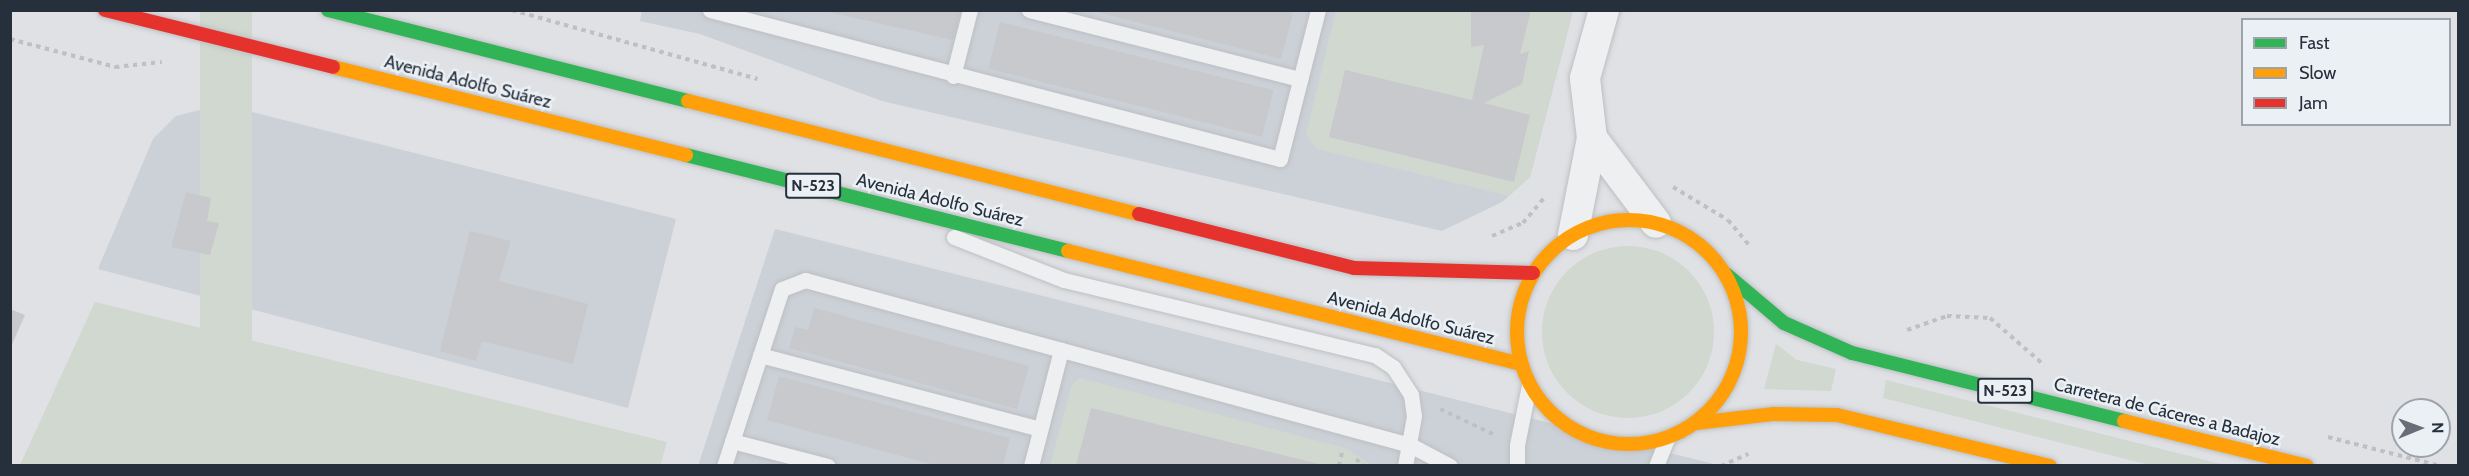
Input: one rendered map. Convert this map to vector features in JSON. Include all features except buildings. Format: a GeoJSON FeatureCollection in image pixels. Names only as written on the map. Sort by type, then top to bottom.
{"type":"FeatureCollection","features":[{"type":"Feature","properties":{"kind":"highway","name":"Avenida Adolfo Suárez"},"geometry":{"type":"LineString","coordinates":[[105,10],[1521,364]]}},
{"type":"Feature","properties":{"kind":"highway","name":"Avenida Adolfo Suárez"},"geometry":{"type":"LineString","coordinates":[[328,10],[1353,268],[1533,273]]}},
{"type":"Feature","properties":{"kind":"highway"},"geometry":{"type":"LineString","coordinates":[[1656,223],[1599,223],[1573,235],[1533,273],[1519,313],[1521,364],[1529,385],[1557,418],[1604,442],[1636,445],[1667,439],[1696,423],[1720,399],[1735,370],[1742,336],[1737,303],[1724,272]]}},
{"type":"Feature","properties":{"kind":"highway","name":"Carretera de Cáceres a Badajoz"},"geometry":{"type":"LineString","coordinates":[[1656,223],[1691,239],[1724,272],[1784,323],[1852,353],[2307,465]]}},
{"type":"Feature","properties":{"kind":"highway"},"geometry":{"type":"LineString","coordinates":[[1696,423],[1774,414],[1837,415],[2050,465]]}},
{"type":"Feature","properties":{"kind":"street"},"geometry":{"type":"LineString","coordinates":[[1573,235],[1592,138],[1585,78],[1604,10]]}},
{"type":"Feature","properties":{"kind":"street"},"geometry":{"type":"LineString","coordinates":[[1592,138],[1656,223]]}},
{"type":"Feature","properties":{"kind":"lane"},"geometry":{"type":"LineString","coordinates":[[710,10],[953,76],[1280,159],[1318,10]]}},
{"type":"Feature","properties":{"kind":"lane"},"geometry":{"type":"LineString","coordinates":[[953,76],[970,10]]}},
{"type":"Feature","properties":{"kind":"lane"},"geometry":{"type":"LineString","coordinates":[[1029,10],[1300,79]]}},
{"type":"Feature","properties":{"kind":"lane"},"geometry":{"type":"LineString","coordinates":[[848,195],[1064,280],[1375,355],[1393,367],[1411,395],[1410,445],[1405,465]]}},
{"type":"Feature","properties":{"kind":"lane"},"geometry":{"type":"LineString","coordinates":[[724,465],[782,289],[805,280],[1410,445],[1450,465]]}},
{"type":"Feature","properties":{"kind":"lane"},"geometry":{"type":"LineString","coordinates":[[1031,465],[1062,350]]}},
{"type":"Feature","properties":{"kind":"lane"},"geometry":{"type":"LineString","coordinates":[[760,355],[1040,429]]}},
{"type":"Feature","properties":{"kind":"lane"},"geometry":{"type":"LineString","coordinates":[[1517,465],[1517,445],[1529,385]]}},
{"type":"Feature","properties":{"kind":"lane"},"geometry":{"type":"LineString","coordinates":[[1656,465],[1667,439]]}},
{"type":"Feature","properties":{"kind":"lane"},"geometry":{"type":"LineString","coordinates":[[732,441],[828,465]]}},
{"type":"Feature","properties":{"kind":"path"},"geometry":{"type":"LineString","coordinates":[[512,10],[763,81]]}},
{"type":"Feature","properties":{"kind":"path"},"geometry":{"type":"LineString","coordinates":[[10,39],[115,67],[174,61]]}},
{"type":"Feature","properties":{"kind":"path"},"geometry":{"type":"LineString","coordinates":[[1670,185],[1728,220],[1754,253]]}},
{"type":"Feature","properties":{"kind":"path"},"geometry":{"type":"LineString","coordinates":[[1487,238],[1523,223],[1553,188]]}},
{"type":"Feature","properties":{"kind":"path"},"geometry":{"type":"LineString","coordinates":[[1899,329],[1947,316],[1990,318],[2045,365],[2056,368]]}},
{"type":"Feature","properties":{"kind":"path"},"geometry":{"type":"LineString","coordinates":[[1411,395],[1517,445]]}},
{"type":"Feature","properties":{"kind":"path"},"geometry":{"type":"LineString","coordinates":[[2324,436],[2440,465]]}},
{"type":"Feature","properties":{"kind":"shaded area"},"geometry":{"type":"Polygon","coordinates":[[[642,10],[1573,11],[1530,177],[1502,202],[1442,231],[882,101],[700,34],[640,21],[642,10]]]}},
{"type":"Feature","properties":{"kind":"shaded area"},"geometry":{"type":"Polygon","coordinates":[[[200,11],[252,11],[252,466],[200,466],[200,11]]]}},
{"type":"Feature","properties":{"kind":"shaded area"},"geometry":{"type":"Polygon","coordinates":[[[1336,11],[1573,11],[1530,177],[1509,196],[1317,149],[1306,134],[1336,11]]]}},
{"type":"Feature","properties":{"kind":"shaded area"},"geometry":{"type":"Polygon","coordinates":[[[212,107],[252,112],[676,219],[628,408],[98,269],[153,139],[176,116],[212,107]]]}},
{"type":"Feature","properties":{"kind":"shaded area"},"geometry":{"type":"Polygon","coordinates":[[[775,229],[1718,465],[698,466],[775,229]]]}},
{"type":"Feature","properties":{"kind":"shaded area"},"geometry":{"type":"Polygon","coordinates":[[[1628,246],[1645,247],[1661,252],[1676,260],[1689,271],[1700,284],[1708,299],[1713,315],[1713,349],[1708,365],[1700,380],[1689,393],[1676,404],[1661,412],[1645,417],[1628,418],[1611,417],[1595,412],[1580,404],[1567,393],[1556,380],[1548,365],[1543,349],[1542,332],[1543,315],[1548,299],[1556,284],[1567,271],[1580,260],[1595,252],[1611,247],[1628,246]]]}},
{"type":"Feature","properties":{"kind":"shaded area"},"geometry":{"type":"Polygon","coordinates":[[[95,302],[667,442],[660,466],[20,465],[95,302]]]}},
{"type":"Feature","properties":{"kind":"shaded area"},"geometry":{"type":"Polygon","coordinates":[[[1776,344],[1797,360],[1836,369],[1831,391],[1764,389],[1776,344]]]}},
{"type":"Feature","properties":{"kind":"shaded area"},"geometry":{"type":"Polygon","coordinates":[[[1080,378],[1345,448],[1372,465],[1050,466],[1072,384],[1080,378]]]}},
{"type":"Feature","properties":{"kind":"shaded area"},"geometry":{"type":"Polygon","coordinates":[[[1886,380],[2225,465],[2150,465],[1883,398],[1886,380]]]}},
{"type":"Feature","properties":{"kind":"traffic: fast"},"geometry":{"type":"LineString","coordinates":[[328,10],[688,101]]}},
{"type":"Feature","properties":{"kind":"traffic: fast"},"geometry":{"type":"LineString","coordinates":[[686,155],[1068,251]]}},
{"type":"Feature","properties":{"kind":"traffic: fast"},"geometry":{"type":"LineString","coordinates":[[1726,274],[1784,323],[1852,353],[2124,421]]}},
{"type":"Feature","properties":{"kind":"traffic: slow"},"geometry":{"type":"LineString","coordinates":[[333,67],[686,155]]}},
{"type":"Feature","properties":{"kind":"traffic: slow"},"geometry":{"type":"LineString","coordinates":[[688,101],[1139,214]]}},
{"type":"Feature","properties":{"kind":"traffic: slow"},"geometry":{"type":"LineString","coordinates":[[1629,220],[1651,222],[1682,233],[1700,245],[1716,261],[1728,279],[1736,300],[1741,332],[1739,354],[1728,385],[1716,403],[1700,419],[1682,431],[1661,439],[1629,444],[1607,442],[1576,431],[1558,419],[1542,403],[1530,385],[1522,364],[1517,332],[1519,310],[1530,279],[1542,261],[1558,245],[1576,233],[1597,225],[1629,220]]}},
{"type":"Feature","properties":{"kind":"traffic: slow"},"geometry":{"type":"LineString","coordinates":[[1068,251],[1521,364]]}},
{"type":"Feature","properties":{"kind":"traffic: slow"},"geometry":{"type":"LineString","coordinates":[[1696,423],[1774,414],[1837,415],[2050,466]]}},
{"type":"Feature","properties":{"kind":"traffic: slow"},"geometry":{"type":"LineString","coordinates":[[2124,421],[2307,466]]}},
{"type":"Feature","properties":{"kind":"traffic: jam"},"geometry":{"type":"LineString","coordinates":[[105,10],[333,67]]}},
{"type":"Feature","properties":{"kind":"traffic: jam"},"geometry":{"type":"LineString","coordinates":[[1139,214],[1354,268],[1533,273]]}}]}
